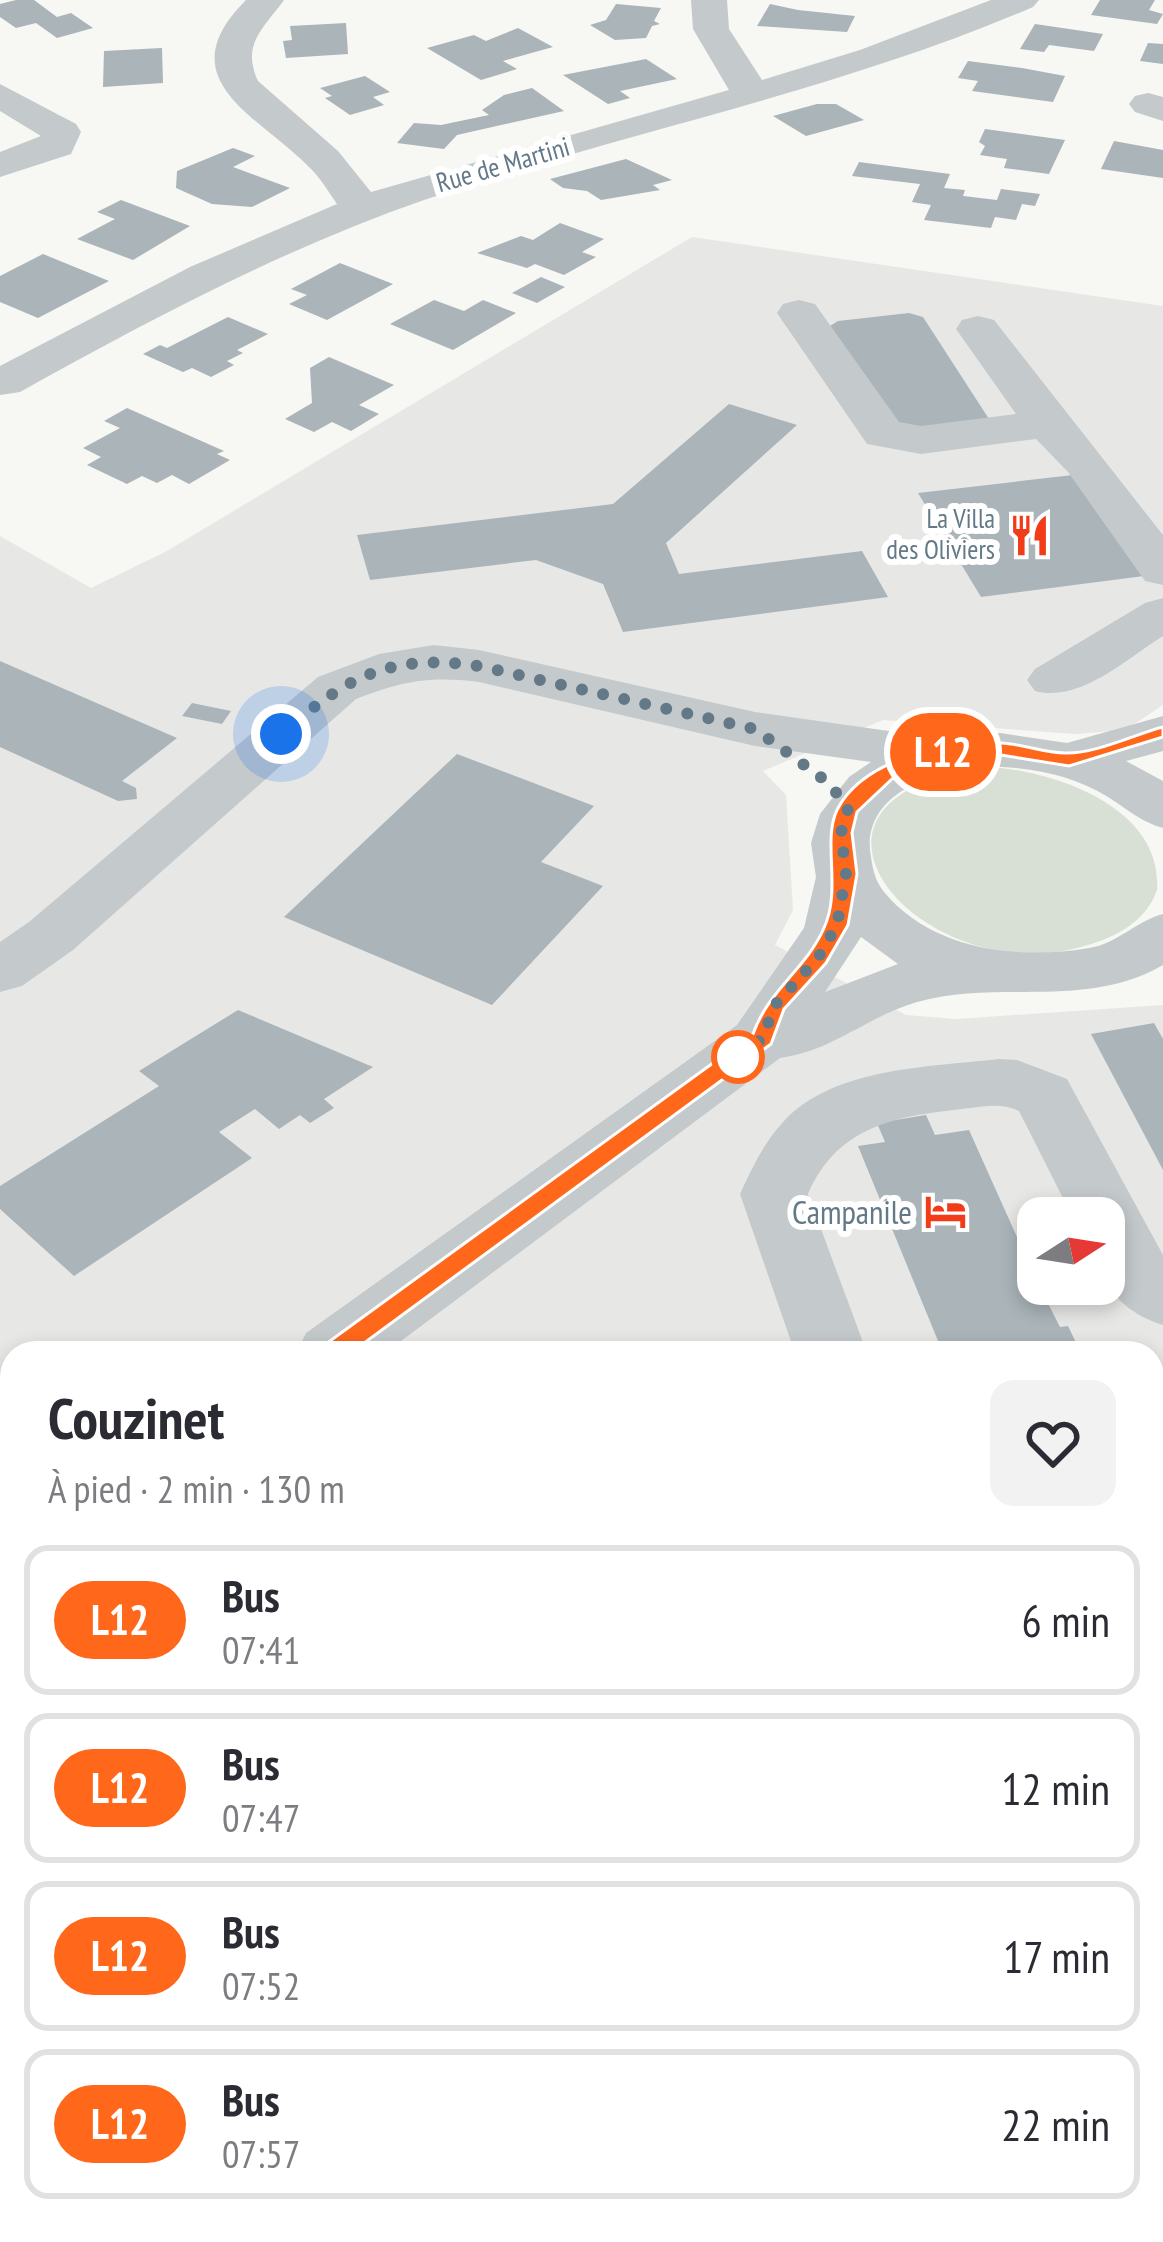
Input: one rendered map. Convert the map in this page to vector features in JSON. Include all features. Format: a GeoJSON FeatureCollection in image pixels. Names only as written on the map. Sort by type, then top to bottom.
{"type":"FeatureCollection","features":[{"type":"Feature","properties":{"kind":"street"},"geometry":{"type":"LineString","coordinates":[[266,0],[245,17],[230,41],[230,66],[249,98],[319,154],[341,176],[352,198],[366,208]]}},
{"type":"Feature","properties":{"kind":"street"},"geometry":{"type":"LineString","coordinates":[[709,0],[707,24],[713,40],[727,52],[804,79]]}},
{"type":"Feature","properties":{"kind":"street","name":"Rue de Martini"},"geometry":{"type":"LineString","coordinates":[[1,390],[257,252],[413,190],[804,79],[914,44],[1021,0]]}},
{"type":"Feature","properties":{"kind":"street"},"geometry":{"type":"LineString","coordinates":[[727,52],[742,86],[754,93]]}},
{"type":"Feature","properties":{"kind":"street"},"geometry":{"type":"LineString","coordinates":[[0,95],[62,132],[58,146],[0,165]]}},
{"type":"Feature","properties":{"kind":"street"},"geometry":{"type":"LineString","coordinates":[[319,154],[413,190]]}},
{"type":"Feature","properties":{"kind":"street"},"geometry":{"type":"LineString","coordinates":[[799,313],[872,424],[884,434],[921,440],[1047,424]]}},
{"type":"Feature","properties":{"kind":"street"},"geometry":{"type":"LineString","coordinates":[[978,329],[1047,424],[1085,462],[1163,570]]}},
{"type":"Feature","properties":{"kind":"street"},"geometry":{"type":"LineString","coordinates":[[907,483],[1085,462]]}},
{"type":"Feature","properties":{"kind":"street"},"geometry":{"type":"LineString","coordinates":[[1054,680],[1163,614]]}},
{"type":"Feature","properties":{"kind":"street"},"geometry":{"type":"LineString","coordinates":[[0,971],[51,936],[314,706],[355,678],[434,661],[479,666],[755,729],[784,729],[881,750],[933,754],[1001,749],[1069,760],[1129,785],[1163,810]]}},
{"type":"Feature","properties":{"kind":"street"},"geometry":{"type":"LineString","coordinates":[[755,729],[830,784],[848,809]]}},
{"type":"Feature","properties":{"kind":"street"},"geometry":{"type":"LineString","coordinates":[[1069,760],[1163,733]]}},
{"type":"Feature","properties":{"kind":"street"},"geometry":{"type":"LineString","coordinates":[[763,1038],[774,1006],[818,958],[837,925],[846,874],[841,833],[848,809],[885,775],[933,754]]}},
{"type":"Feature","properties":{"kind":"street"},"geometry":{"type":"LineString","coordinates":[[846,874],[869,912],[893,934],[916,948],[981,970]]}},
{"type":"Feature","properties":{"kind":"street"},"geometry":{"type":"LineString","coordinates":[[348,1341],[763,1038],[803,1033],[838,1010],[902,984],[981,970],[1137,970],[1163,934]]}},
{"type":"Feature","properties":{"kind":"street"},"geometry":{"type":"LineString","coordinates":[[0,1021],[34,973],[51,936]]}},
{"type":"Feature","properties":{"kind":"street"},"geometry":{"type":"LineString","coordinates":[[827,1341],[774,1193],[795,1148],[834,1113],[872,1102],[1017,1083],[1044,1095],[1133,1269],[1163,1298]]}},
{"type":"Feature","properties":{"kind":"shaded area"},"geometry":{"type":"Polygon","coordinates":[[[692,237],[1163,306],[1163,705],[1125,730],[1075,734],[883,720],[763,771],[786,795],[793,910],[775,945],[906,1015],[956,1019],[1163,1005],[1163,1341],[0,1341],[0,536],[91,588],[165,552],[692,237]]]}},
{"type":"Feature","properties":{"kind":"shaded area"},"geometry":{"type":"Polygon","coordinates":[[[989,767],[1041,775],[1097,797],[1122,814],[1141,835],[1154,860],[1157,890],[1138,919],[1088,945],[1027,953],[969,943],[921,919],[887,886],[872,850],[880,814],[918,785],[989,767]]]}},
{"type":"Feature","properties":{"kind":"building"},"geometry":{"type":"Polygon","coordinates":[[[34,0],[57,17],[71,13],[93,28],[57,38],[36,23],[16,28],[0,17],[0,4],[34,0]]]}},
{"type":"Feature","properties":{"kind":"building"},"geometry":{"type":"Polygon","coordinates":[[[1100,0],[1155,0],[1149,10],[1163,14],[1157,24],[1091,15],[1100,0]]]}},
{"type":"Feature","properties":{"kind":"building"},"geometry":{"type":"Polygon","coordinates":[[[616,4],[661,8],[654,21],[660,24],[652,26],[646,38],[615,40],[590,25],[606,20],[616,4]]]}},
{"type":"Feature","properties":{"kind":"building"},"geometry":{"type":"Polygon","coordinates":[[[770,4],[855,16],[847,32],[757,26],[770,4]]]}},
{"type":"Feature","properties":{"kind":"building"},"geometry":{"type":"Polygon","coordinates":[[[346,23],[348,54],[286,58],[283,41],[292,40],[290,26],[346,23]]]}},
{"type":"Feature","properties":{"kind":"building"},"geometry":{"type":"Polygon","coordinates":[[[1035,24],[1103,34],[1094,51],[1049,45],[1044,52],[1020,49],[1035,24]]]}},
{"type":"Feature","properties":{"kind":"building"},"geometry":{"type":"Polygon","coordinates":[[[518,28],[553,47],[503,61],[517,69],[481,80],[427,48],[474,35],[486,41],[518,28]]]}},
{"type":"Feature","properties":{"kind":"building"},"geometry":{"type":"Polygon","coordinates":[[[1148,43],[1163,44],[1163,64],[1140,61],[1148,43]]]}},
{"type":"Feature","properties":{"kind":"building"},"geometry":{"type":"Polygon","coordinates":[[[162,48],[163,83],[103,87],[104,51],[162,48]]]}},
{"type":"Feature","properties":{"kind":"building"},"geometry":{"type":"Polygon","coordinates":[[[646,59],[677,79],[620,91],[630,98],[608,104],[563,75],[646,59]]]}},
{"type":"Feature","properties":{"kind":"building"},"geometry":{"type":"Polygon","coordinates":[[[968,61],[1065,76],[1053,102],[972,91],[978,81],[958,78],[968,61]]]}},
{"type":"Feature","properties":{"kind":"building"},"geometry":{"type":"Polygon","coordinates":[[[365,76],[390,92],[373,97],[384,105],[350,115],[325,98],[332,96],[320,88],[365,76]]]}},
{"type":"Feature","properties":{"kind":"building"},"geometry":{"type":"Polygon","coordinates":[[[532,88],[564,111],[457,135],[444,149],[397,143],[414,123],[441,125],[489,115],[482,110],[504,95],[532,88]]]}},
{"type":"Feature","properties":{"kind":"building"},"geometry":{"type":"Polygon","coordinates":[[[836,104],[864,120],[806,136],[773,116],[836,104]]]}},
{"type":"Feature","properties":{"kind":"building"},"geometry":{"type":"Polygon","coordinates":[[[985,129],[1065,140],[1049,174],[1004,168],[1007,159],[980,155],[985,129]]]}},
{"type":"Feature","properties":{"kind":"building"},"geometry":{"type":"Polygon","coordinates":[[[1114,141],[1163,150],[1163,178],[1101,169],[1114,141]]]}},
{"type":"Feature","properties":{"kind":"building"},"geometry":{"type":"Polygon","coordinates":[[[233,148],[255,156],[233,167],[290,188],[252,207],[212,204],[176,188],[177,171],[233,148]]]}},
{"type":"Feature","properties":{"kind":"building"},"geometry":{"type":"Polygon","coordinates":[[[626,159],[672,180],[653,185],[660,190],[601,200],[550,179],[626,159]]]}},
{"type":"Feature","properties":{"kind":"building"},"geometry":{"type":"Polygon","coordinates":[[[859,162],[950,174],[944,188],[965,190],[963,196],[997,200],[1001,189],[1040,194],[1035,206],[1022,204],[1016,220],[995,217],[991,228],[924,220],[931,205],[912,202],[920,184],[852,176],[859,162]]]}},
{"type":"Feature","properties":{"kind":"building"},"geometry":{"type":"Polygon","coordinates":[[[121,200],[190,226],[133,260],[77,239],[115,219],[97,212],[121,200]]]}},
{"type":"Feature","properties":{"kind":"building"},"geometry":{"type":"Polygon","coordinates":[[[560,223],[604,239],[582,252],[596,257],[564,275],[477,253],[521,236],[533,240],[560,223]]]}},
{"type":"Feature","properties":{"kind":"building"},"geometry":{"type":"Polygon","coordinates":[[[43,254],[109,281],[38,318],[0,302],[0,276],[43,254]]]}},
{"type":"Feature","properties":{"kind":"building"},"geometry":{"type":"Polygon","coordinates":[[[340,263],[393,284],[327,320],[289,304],[307,295],[291,289],[340,263]]]}},
{"type":"Feature","properties":{"kind":"building"},"geometry":{"type":"Polygon","coordinates":[[[541,277],[565,287],[537,303],[512,293],[541,277]]]}},
{"type":"Feature","properties":{"kind":"building"},"geometry":{"type":"Polygon","coordinates":[[[434,300],[464,311],[483,300],[516,313],[453,350],[390,324],[434,300]]]}},
{"type":"Feature","properties":{"kind":"building"},"geometry":{"type":"Polygon","coordinates":[[[909,313],[923,317],[989,419],[902,431],[830,326],[838,321],[909,313]]]}},
{"type":"Feature","properties":{"kind":"building"},"geometry":{"type":"Polygon","coordinates":[[[228,317],[268,334],[237,350],[243,353],[227,361],[234,365],[211,377],[192,368],[183,372],[143,354],[160,345],[167,348],[228,317]]]}},
{"type":"Feature","properties":{"kind":"building"},"geometry":{"type":"Polygon","coordinates":[[[329,357],[394,385],[359,405],[379,414],[351,431],[332,422],[314,432],[285,419],[312,403],[310,368],[329,357]]]}},
{"type":"Feature","properties":{"kind":"building"},"geometry":{"type":"Polygon","coordinates":[[[729,404],[797,425],[666,543],[679,574],[862,551],[888,597],[623,632],[603,584],[536,560],[370,580],[357,535],[613,504],[729,404]]]}},
{"type":"Feature","properties":{"kind":"building"},"geometry":{"type":"Polygon","coordinates":[[[127,408],[224,451],[217,454],[230,460],[189,484],[172,475],[157,483],[142,476],[127,484],[87,465],[101,457],[83,448],[120,428],[104,421],[127,408]]]}},
{"type":"Feature","properties":{"kind":"building","name":"La Villa des Oliviers"},"geometry":{"type":"Polygon","coordinates":[[[1073,475],[1144,576],[981,597],[918,493],[1073,475]]]}},
{"type":"Feature","properties":{"kind":"building"},"geometry":{"type":"Polygon","coordinates":[[[0,661],[177,738],[122,781],[136,788],[137,799],[118,801],[0,747],[0,661]]]}},
{"type":"Feature","properties":{"kind":"building"},"geometry":{"type":"Polygon","coordinates":[[[192,703],[231,711],[222,724],[182,716],[192,703]]]}},
{"type":"Feature","properties":{"kind":"building"},"geometry":{"type":"Polygon","coordinates":[[[457,754],[594,806],[541,862],[603,886],[492,1005],[284,917],[457,754]]]}},
{"type":"Feature","properties":{"kind":"building"},"geometry":{"type":"Polygon","coordinates":[[[238,1010],[373,1067],[324,1099],[334,1108],[310,1123],[300,1115],[279,1129],[255,1109],[219,1132],[252,1158],[74,1276],[0,1209],[0,1186],[159,1086],[139,1071],[238,1010]]]}},
{"type":"Feature","properties":{"kind":"building"},"geometry":{"type":"Polygon","coordinates":[[[1154,1023],[1163,1039],[1163,1170],[1091,1034],[1154,1023]]]}},
{"type":"Feature","properties":{"kind":"building","name":"Campanile"},"geometry":{"type":"Polygon","coordinates":[[[926,1115],[935,1135],[969,1130],[1017,1237],[1017,1305],[1049,1305],[1060,1327],[1068,1326],[1075,1341],[938,1341],[858,1146],[885,1142],[877,1123],[926,1115]]]}},
{"type":"Feature","properties":{"kind":"bus line","name":"L12"},"geometry":{"type":"LineString","coordinates":[[348,1341],[763,1038],[774,1006],[818,958],[837,925],[846,874],[841,833],[848,809],[885,775],[904,764],[956,750],[1001,749],[1069,760],[1163,733]]}},
{"type":"Feature","properties":{"kind":"place","name":"La Villa des Oliviers"},"geometry":{"type":"Point","coordinates":[1029,535]}},
{"type":"Feature","properties":{"kind":"place","name":"Campanile"},"geometry":{"type":"Point","coordinates":[946,1212]}},
{"type":"Feature","properties":{"kind":"route"},"geometry":{"type":"LineString","coordinates":[[281,734],[355,678],[398,665],[434,661],[479,666],[755,729],[773,747],[801,761],[830,784],[848,809],[841,833],[846,874],[837,925],[818,958],[774,1006],[763,1038],[738,1057]]}}]}
